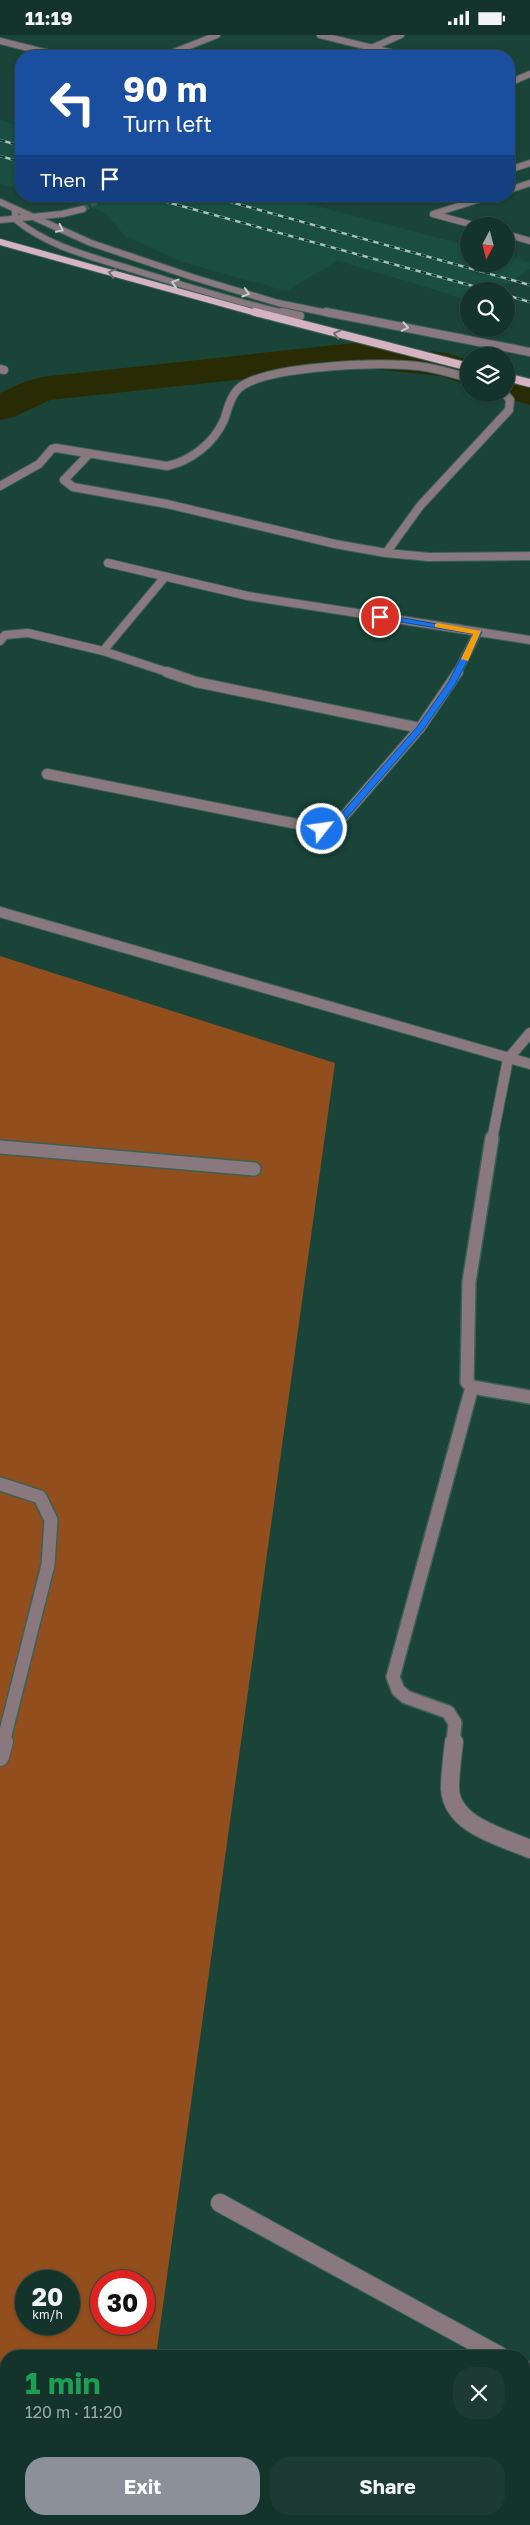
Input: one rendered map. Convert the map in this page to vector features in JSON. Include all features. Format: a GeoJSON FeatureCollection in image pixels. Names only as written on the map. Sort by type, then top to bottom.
{"type":"FeatureCollection","features":[{"type":"Feature","properties":{"kind":"main road"},"geometry":{"type":"LineString","coordinates":[[0,242],[258,313],[460,365]]}},
{"type":"Feature","properties":{"kind":"main road"},"geometry":{"type":"LineString","coordinates":[[515,379],[530,383]]}},
{"type":"Feature","properties":{"kind":"street"},"geometry":{"type":"LineString","coordinates":[[0,41],[16,35]]}},
{"type":"Feature","properties":{"kind":"street"},"geometry":{"type":"LineString","coordinates":[[179,50],[217,35]]}},
{"type":"Feature","properties":{"kind":"street"},"geometry":{"type":"LineString","coordinates":[[320,35],[380,50]]}},
{"type":"Feature","properties":{"kind":"street"},"geometry":{"type":"LineString","coordinates":[[367,50],[401,35]]}},
{"type":"Feature","properties":{"kind":"street"},"geometry":{"type":"LineString","coordinates":[[0,41],[36,50]]}},
{"type":"Feature","properties":{"kind":"street"},"geometry":{"type":"LineString","coordinates":[[515,80],[530,74]]}},
{"type":"Feature","properties":{"kind":"street"},"geometry":{"type":"LineString","coordinates":[[515,168],[530,163]]}},
{"type":"Feature","properties":{"kind":"street"},"geometry":{"type":"LineString","coordinates":[[515,187],[530,183]]}},
{"type":"Feature","properties":{"kind":"street"},"geometry":{"type":"LineString","coordinates":[[0,202],[15,210],[37,217],[91,243],[192,277],[278,303],[530,353]]}},
{"type":"Feature","properties":{"kind":"street"},"geometry":{"type":"LineString","coordinates":[[460,221],[433,214],[471,202]]}},
{"type":"Feature","properties":{"kind":"street"},"geometry":{"type":"LineString","coordinates":[[0,220],[37,217],[83,209]]}},
{"type":"Feature","properties":{"kind":"street"},"geometry":{"type":"LineString","coordinates":[[15,210],[15,219]]}},
{"type":"Feature","properties":{"kind":"street"},"geometry":{"type":"LineString","coordinates":[[15,219],[32,233],[68,248],[230,300],[269,310],[461,347]]}},
{"type":"Feature","properties":{"kind":"street"},"geometry":{"type":"LineString","coordinates":[[515,237],[530,241]]}},
{"type":"Feature","properties":{"kind":"street"},"geometry":{"type":"LineString","coordinates":[[0,486],[39,464],[52,449],[63,449],[167,466],[184,462],[197,453],[222,425],[230,398],[244,385],[266,376],[362,363],[389,363],[460,376]]}},
{"type":"Feature","properties":{"kind":"street"},"geometry":{"type":"LineString","coordinates":[[386,553],[420,506],[509,410],[510,402]]}},
{"type":"Feature","properties":{"kind":"street"},"geometry":{"type":"LineString","coordinates":[[89,453],[64,480],[74,487],[167,503],[335,544],[386,553],[429,557],[530,556]]}},
{"type":"Feature","properties":{"kind":"street"},"geometry":{"type":"LineString","coordinates":[[108,563],[164,579],[248,596],[530,640]]}},
{"type":"Feature","properties":{"kind":"street"},"geometry":{"type":"LineString","coordinates":[[103,651],[164,579]]}},
{"type":"Feature","properties":{"kind":"street"},"geometry":{"type":"LineString","coordinates":[[47,774],[322,829],[331,828],[337,824],[420,729],[452,683],[478,632]]}},
{"type":"Feature","properties":{"kind":"street"},"geometry":{"type":"LineString","coordinates":[[2,637],[28,633],[103,651],[196,682],[420,729]]}},
{"type":"Feature","properties":{"kind":"street"},"geometry":{"type":"LineString","coordinates":[[0,912],[530,1064]]}},
{"type":"Feature","properties":{"kind":"street"},"geometry":{"type":"LineString","coordinates":[[530,1033],[508,1059],[486,1170],[470,1282],[466,1374],[467,1382],[472,1387],[530,1397]]}},
{"type":"Feature","properties":{"kind":"street"},"geometry":{"type":"LineString","coordinates":[[0,1147],[254,1169]]}},
{"type":"Feature","properties":{"kind":"street"},"geometry":{"type":"LineString","coordinates":[[472,1387],[393,1677],[398,1690],[406,1697],[448,1712],[455,1723],[450,1791],[458,1811],[474,1825],[530,1849]]}},
{"type":"Feature","properties":{"kind":"street"},"geometry":{"type":"LineString","coordinates":[[0,1484],[40,1497],[51,1520],[48,1565],[0,1757]]}},
{"type":"Feature","properties":{"kind":"street"},"geometry":{"type":"LineString","coordinates":[[220,2203],[489,2350]]}},
{"type":"Feature","properties":{"kind":"shaded area"},"geometry":{"type":"Polygon","coordinates":[[[0,120],[15,124],[15,188],[0,184],[0,120]]]}},
{"type":"Feature","properties":{"kind":"shaded area"},"geometry":{"type":"Polygon","coordinates":[[[68,202],[302,202],[460,244],[460,273],[515,273],[515,258],[530,262],[530,269],[510,282],[460,282],[460,297],[338,261],[286,291],[182,262],[125,236],[104,212],[68,202]]]}},
{"type":"Feature","properties":{"kind":"shaded area"},"geometry":{"type":"Polygon","coordinates":[[[0,956],[335,1063],[157,2350],[0,2350],[0,956]]]}},
{"type":"Feature","properties":{"kind":"waterway"},"geometry":{"type":"LineString","coordinates":[[0,408],[41,389],[354,355],[446,365],[460,370]]}},
{"type":"Feature","properties":{"kind":"waterway"},"geometry":{"type":"LineString","coordinates":[[515,388],[530,393]]}},
{"type":"Feature","properties":{"kind":"tunnel"},"geometry":{"type":"LineString","coordinates":[[83,209],[95,202]]}},
{"type":"Feature","properties":{"kind":"railway"},"geometry":{"type":"LineString","coordinates":[[0,140],[15,144]]}},
{"type":"Feature","properties":{"kind":"railway"},"geometry":{"type":"LineString","coordinates":[[0,156],[15,160]]}},
{"type":"Feature","properties":{"kind":"railway"},"geometry":{"type":"LineString","coordinates":[[167,202],[460,282]]}},
{"type":"Feature","properties":{"kind":"railway"},"geometry":{"type":"LineString","coordinates":[[231,202],[530,285]]}},
{"type":"Feature","properties":{"kind":"railway"},"geometry":{"type":"LineString","coordinates":[[515,298],[530,302]]}},
{"type":"Feature","properties":{"kind":"slow traffic"},"geometry":{"type":"LineString","coordinates":[[438,626],[478,632],[465,659]]}},
{"type":"Feature","properties":{"kind":"route"},"geometry":{"type":"LineString","coordinates":[[322,829],[331,828],[337,824],[420,729],[452,683],[478,632],[380,617]]}}]}
